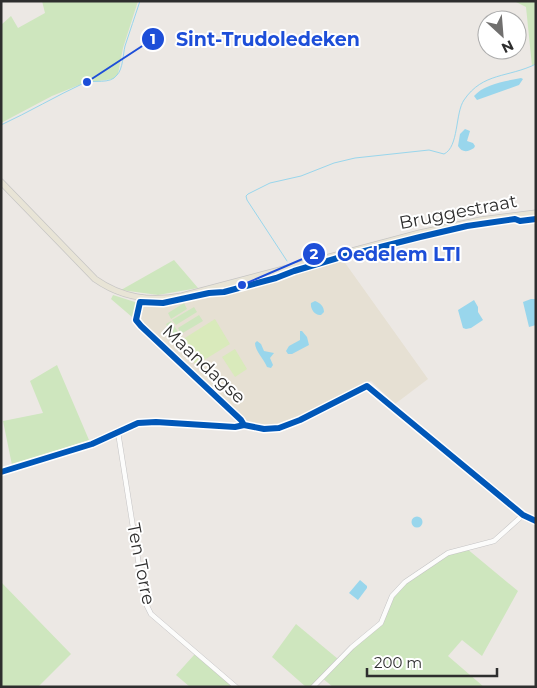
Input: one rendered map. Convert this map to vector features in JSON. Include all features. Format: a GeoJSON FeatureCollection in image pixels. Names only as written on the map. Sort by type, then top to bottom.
{"type":"FeatureCollection","features":[{"type":"Feature","properties":{"kind":"main road","name":"Bruggestraat"},"geometry":{"type":"LineString","coordinates":[[1,182],[95,279],[118,292],[141,298],[158,299],[182,296],[420,233],[480,220],[536,213]]}},
{"type":"Feature","properties":{"kind":"street","name":"Maandagse"},"geometry":{"type":"LineString","coordinates":[[141,298],[136,320],[244,425]]}},
{"type":"Feature","properties":{"kind":"street"},"geometry":{"type":"LineString","coordinates":[[1,472],[92,444],[132,425],[146,422],[235,427],[244,425],[264,429],[279,428],[300,420],[367,386],[524,515],[536,520]]}},
{"type":"Feature","properties":{"kind":"street","name":"Ten Torre"},"geometry":{"type":"LineString","coordinates":[[118,432],[142,591],[146,606],[151,614],[236,687]]}},
{"type":"Feature","properties":{"kind":"street"},"geometry":{"type":"LineString","coordinates":[[313,687],[352,647],[381,623],[392,596],[405,582],[448,553],[494,541],[524,515]]}},
{"type":"Feature","properties":{"kind":"shaded area"},"geometry":{"type":"Polygon","coordinates":[[[343,260],[428,379],[395,404],[371,381],[282,426],[272,428],[253,426],[229,407],[141,323],[142,307],[179,304],[271,282],[288,275],[343,260]]]}},
{"type":"Feature","properties":{"kind":"green space"},"geometry":{"type":"Polygon","coordinates":[[[42,1],[138,1],[123,48],[118,74],[113,79],[84,83],[52,96],[1,123],[1,25],[11,16],[18,28],[45,13],[42,1]]]}},
{"type":"Feature","properties":{"kind":"green space"},"geometry":{"type":"Polygon","coordinates":[[[514,1],[536,1],[536,63],[532,66],[527,10],[526,7],[514,1]]]}},
{"type":"Feature","properties":{"kind":"green space"},"geometry":{"type":"Polygon","coordinates":[[[174,260],[198,288],[158,295],[121,290],[174,260]]]}},
{"type":"Feature","properties":{"kind":"green space"},"geometry":{"type":"Polygon","coordinates":[[[113,295],[138,303],[136,315],[132,317],[111,299],[113,295]]]}},
{"type":"Feature","properties":{"kind":"green space"},"geometry":{"type":"Polygon","coordinates":[[[184,303],[187,309],[171,319],[168,313],[184,303]]]}},
{"type":"Feature","properties":{"kind":"green space"},"geometry":{"type":"Polygon","coordinates":[[[194,307],[197,312],[176,325],[172,320],[194,307]]]}},
{"type":"Feature","properties":{"kind":"green space"},"geometry":{"type":"Polygon","coordinates":[[[199,315],[203,321],[181,334],[178,328],[199,315]]]}},
{"type":"Feature","properties":{"kind":"green space"},"geometry":{"type":"Polygon","coordinates":[[[215,319],[230,344],[196,365],[180,341],[215,319]]]}},
{"type":"Feature","properties":{"kind":"green space"},"geometry":{"type":"Polygon","coordinates":[[[171,321],[180,335],[174,338],[166,324],[171,321]]]}},
{"type":"Feature","properties":{"kind":"green space"},"geometry":{"type":"Polygon","coordinates":[[[235,349],[247,369],[235,377],[222,357],[235,349]]]}},
{"type":"Feature","properties":{"kind":"green space"},"geometry":{"type":"Polygon","coordinates":[[[57,365],[89,440],[12,465],[3,421],[43,413],[30,381],[57,365]]]}},
{"type":"Feature","properties":{"kind":"green space"},"geometry":{"type":"Polygon","coordinates":[[[466,548],[518,591],[482,656],[462,640],[448,656],[484,687],[333,687],[322,678],[352,648],[379,627],[393,597],[401,586],[451,553],[466,548]]]}},
{"type":"Feature","properties":{"kind":"green space"},"geometry":{"type":"Polygon","coordinates":[[[1,582],[71,654],[38,687],[1,687],[1,582]]]}},
{"type":"Feature","properties":{"kind":"green space"},"geometry":{"type":"Polygon","coordinates":[[[296,624],[338,659],[312,687],[306,687],[272,657],[296,624]]]}},
{"type":"Feature","properties":{"kind":"green space"},"geometry":{"type":"Polygon","coordinates":[[[194,655],[234,687],[190,687],[176,675],[194,655]]]}},
{"type":"Feature","properties":{"kind":"water"},"geometry":{"type":"Polygon","coordinates":[[[523,79],[519,85],[477,100],[474,96],[489,86],[523,79]]]}},
{"type":"Feature","properties":{"kind":"water"},"geometry":{"type":"Polygon","coordinates":[[[465,129],[470,131],[467,141],[475,146],[467,151],[461,150],[458,146],[460,134],[465,129]]]}},
{"type":"Feature","properties":{"kind":"water"},"geometry":{"type":"Polygon","coordinates":[[[536,299],[536,325],[529,327],[523,302],[536,299]]]}},
{"type":"Feature","properties":{"kind":"water"},"geometry":{"type":"Polygon","coordinates":[[[474,300],[483,320],[471,328],[463,328],[458,310],[474,300]]]}},
{"type":"Feature","properties":{"kind":"water"},"geometry":{"type":"Polygon","coordinates":[[[315,301],[323,308],[324,312],[321,315],[312,310],[311,303],[315,301]]]}},
{"type":"Feature","properties":{"kind":"water"},"geometry":{"type":"Polygon","coordinates":[[[300,331],[307,337],[309,345],[292,354],[288,354],[286,351],[289,346],[300,340],[300,331]]]}},
{"type":"Feature","properties":{"kind":"water"},"geometry":{"type":"Polygon","coordinates":[[[257,341],[261,344],[264,351],[274,353],[270,358],[273,365],[271,368],[267,367],[258,352],[255,346],[257,341]]]}},
{"type":"Feature","properties":{"kind":"water"},"geometry":{"type":"Polygon","coordinates":[[[417,516],[423,522],[417,528],[411,522],[417,516]]]}},
{"type":"Feature","properties":{"kind":"water"},"geometry":{"type":"Polygon","coordinates":[[[360,580],[367,588],[358,600],[349,593],[360,580]]]}},
{"type":"Feature","properties":{"kind":"waterway"},"geometry":{"type":"LineString","coordinates":[[1,125],[84,83],[106,81],[114,78],[119,72],[123,61],[125,46],[140,1]]}},
{"type":"Feature","properties":{"kind":"waterway"},"geometry":{"type":"LineString","coordinates":[[287,261],[247,200],[246,196],[248,194],[270,183],[301,176],[334,163],[355,158],[429,150],[444,154],[452,144],[461,106],[471,91],[488,80],[536,64]]}},
{"type":"Feature","properties":{"kind":"cycle path"},"geometry":{"type":"LineString","coordinates":[[244,425],[241,420],[141,326],[136,320],[140,302],[163,303],[209,293],[224,292],[341,257],[467,226],[515,219],[520,221],[536,219]]}},
{"type":"Feature","properties":{"kind":"cycle path"},"geometry":{"type":"LineString","coordinates":[[1,472],[92,444],[138,423],[156,422],[235,427],[244,425],[264,429],[279,428],[300,420],[367,386],[523,515],[536,521]]}},
{"type":"Feature","properties":{"kind":"place","name":"Sint-Trudoledeken"},"geometry":{"type":"Point","coordinates":[87,82]}},
{"type":"Feature","properties":{"kind":"place","name":"Oedelem LTI"},"geometry":{"type":"Point","coordinates":[242,285]}}]}
